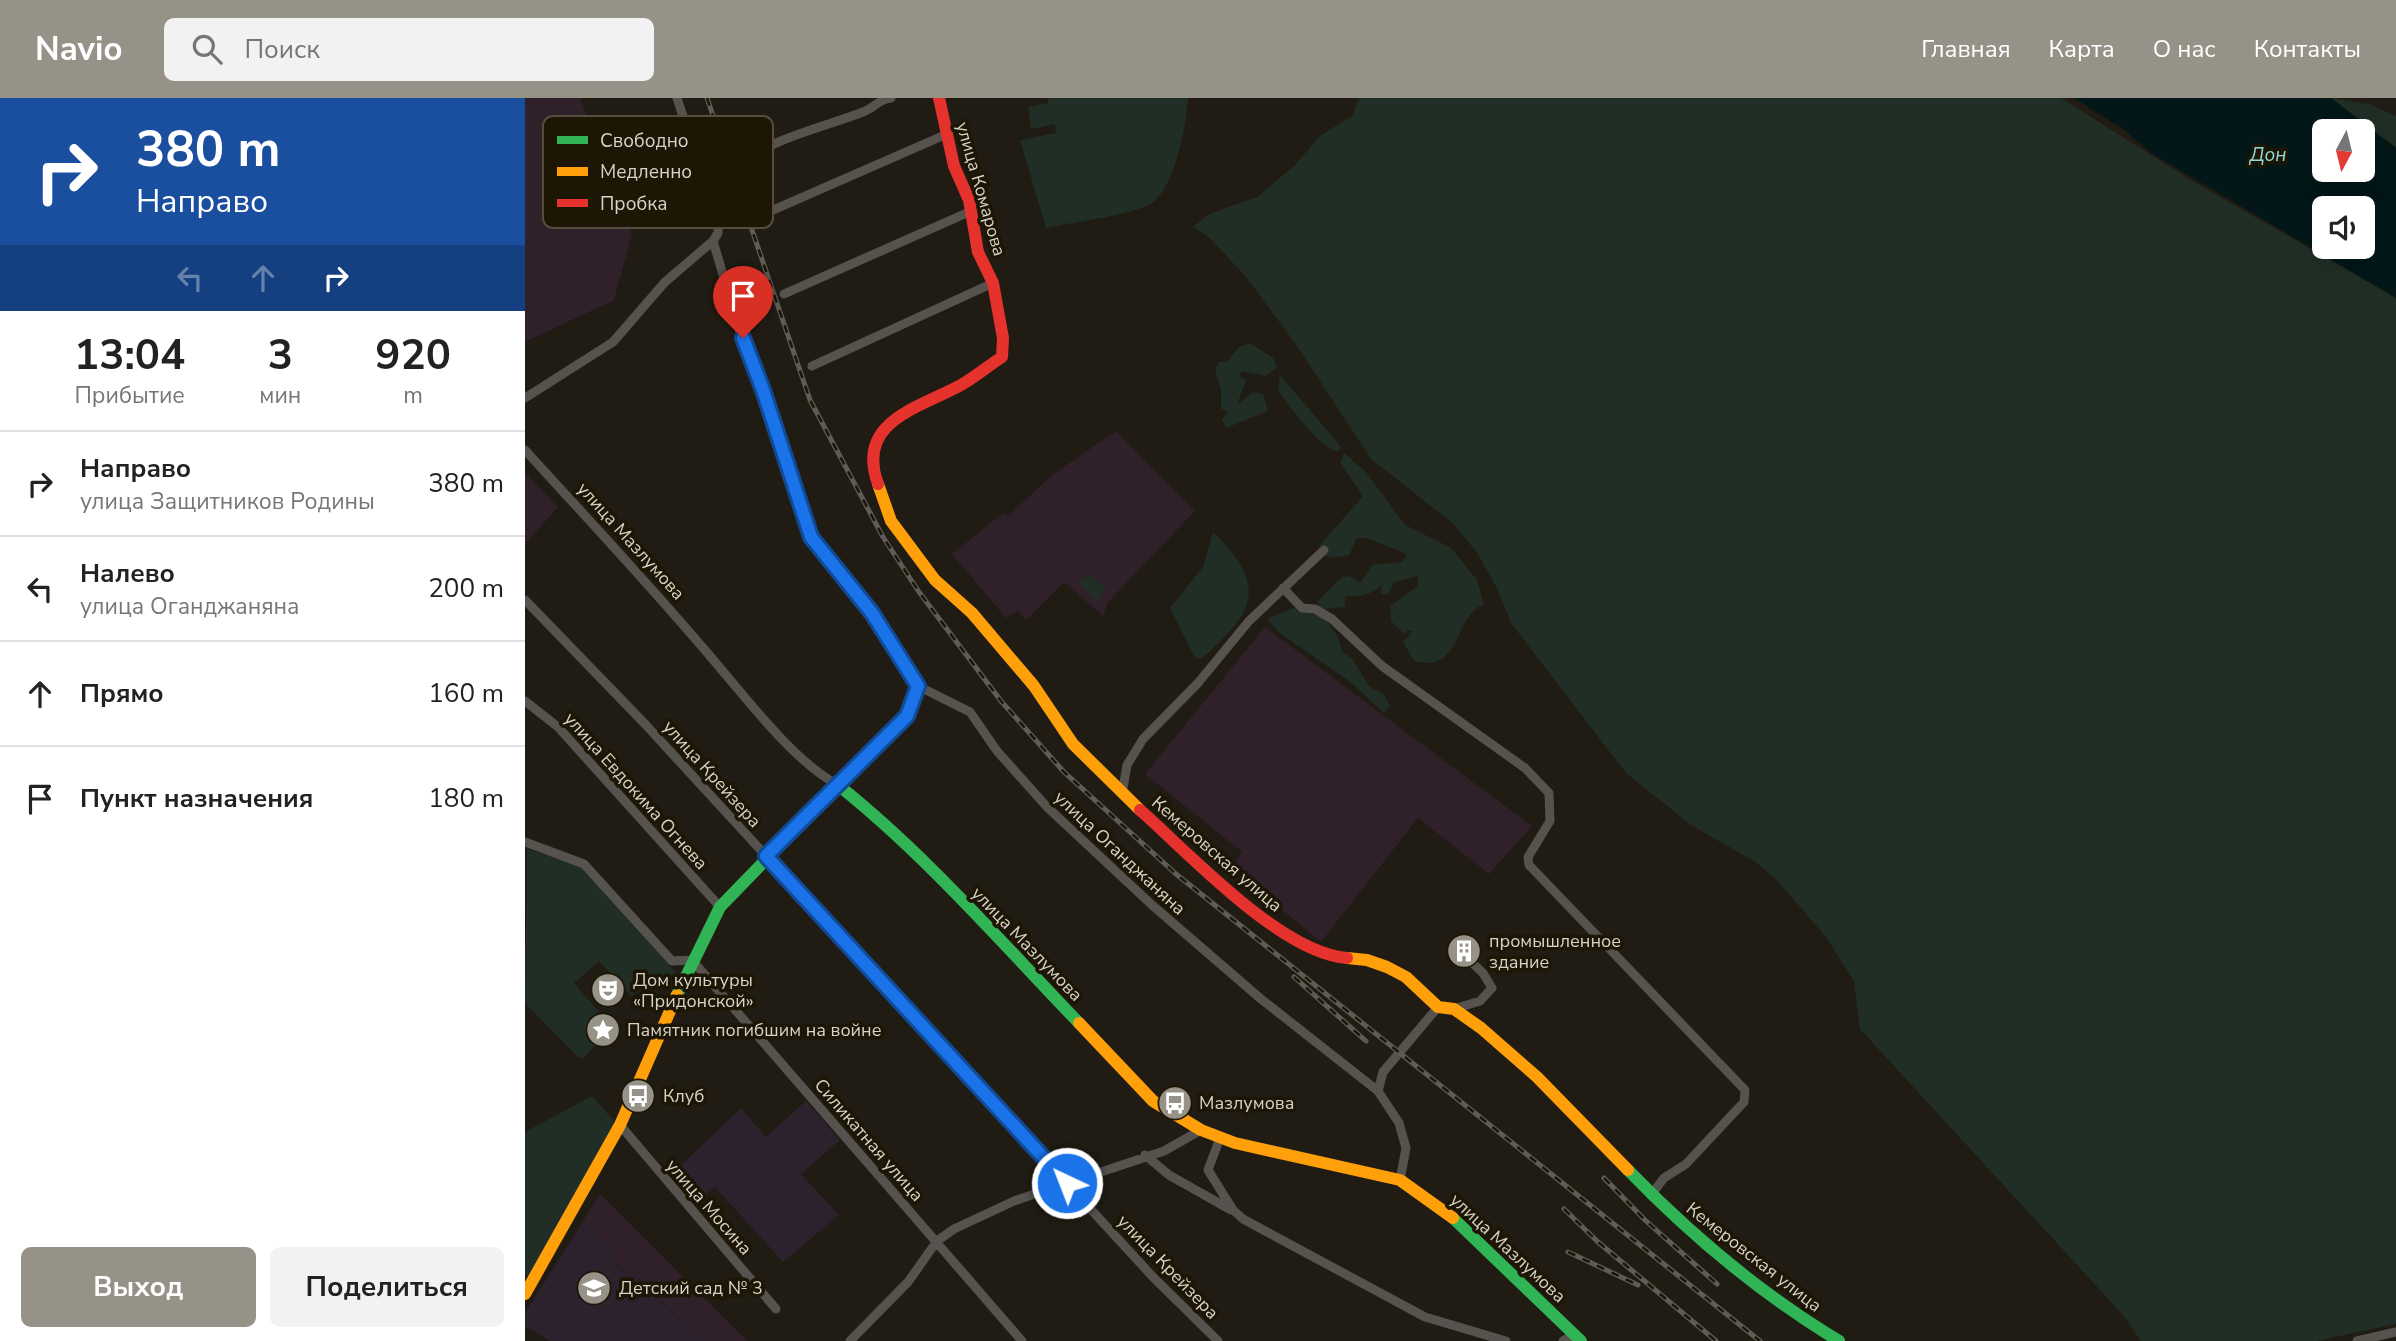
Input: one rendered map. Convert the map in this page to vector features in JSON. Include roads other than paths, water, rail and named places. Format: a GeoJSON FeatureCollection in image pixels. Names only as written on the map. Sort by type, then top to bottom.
{"type":"FeatureCollection","features":[{"type":"Feature","properties":{"kind":"street"},"geometry":{"type":"LineString","coordinates":[[677,98],[683,116]]}},
{"type":"Feature","properties":{"kind":"street"},"geometry":{"type":"LineString","coordinates":[[773,144],[866,111],[881,98],[891,98]]}},
{"type":"Feature","properties":{"kind":"street","name":"улица Комарова"},"geometry":{"type":"LineString","coordinates":[[883,431],[899,414],[963,384],[1002,357],[1003,338],[993,283],[978,252],[969,200],[954,166],[936,99]]}},
{"type":"Feature","properties":{"kind":"street"},"geometry":{"type":"LineString","coordinates":[[773,210],[947,134]]}},
{"type":"Feature","properties":{"kind":"street"},"geometry":{"type":"LineString","coordinates":[[784,294],[969,212]]}},
{"type":"Feature","properties":{"kind":"street"},"geometry":{"type":"LineString","coordinates":[[525,398],[613,342],[665,282],[713,241],[718,228]]}},
{"type":"Feature","properties":{"kind":"street"},"geometry":{"type":"LineString","coordinates":[[527,1287],[620,1125],[692,960],[720,907],[766,856],[907,716],[918,686],[872,613],[811,537],[763,390],[748,359],[713,241]]}},
{"type":"Feature","properties":{"kind":"street"},"geometry":{"type":"LineString","coordinates":[[812,366],[993,283]]}},
{"type":"Feature","properties":{"kind":"street","name":"Кемеровская улица"},"geometry":{"type":"LineString","coordinates":[[883,431],[874,442],[873,471],[891,521],[935,580],[972,613],[1025,676],[1073,744],[1122,794],[1267,923],[1332,957],[1367,960],[1406,976],[1438,1007]]}},
{"type":"Feature","properties":{"kind":"street","name":"улица Мазлумова"},"geometry":{"type":"LineString","coordinates":[[525,450],[622,554],[772,727],[821,775],[868,808],[943,881],[1153,1101],[1201,1130],[1220,1138],[1400,1180],[1448,1213],[1573,1339]]}},
{"type":"Feature","properties":{"kind":"street"},"geometry":{"type":"LineString","coordinates":[[1122,794],[1127,765],[1143,739],[1283,588],[1324,550]]}},
{"type":"Feature","properties":{"kind":"street"},"geometry":{"type":"LineString","coordinates":[[1283,588],[1302,608],[1315,609],[1332,620],[1382,666],[1525,768],[1549,793],[1549,821],[1528,857],[1529,865],[1745,1090],[1744,1102],[1685,1164],[1664,1178],[1651,1195]]}},
{"type":"Feature","properties":{"kind":"street","name":"улица Крейзера"},"geometry":{"type":"LineString","coordinates":[[525,600],[766,856],[1152,1276],[1218,1341]]}},
{"type":"Feature","properties":{"kind":"street","name":"улица Оганджаняна"},"geometry":{"type":"LineString","coordinates":[[918,686],[970,712],[997,751],[1047,807],[1152,905],[1261,999],[1378,1091],[1399,1123],[1406,1148],[1400,1180]]}},
{"type":"Feature","properties":{"kind":"street","name":"улица Евдокима Огнева"},"geometry":{"type":"LineString","coordinates":[[525,701],[558,727],[720,907]]}},
{"type":"Feature","properties":{"kind":"street"},"geometry":{"type":"LineString","coordinates":[[525,842],[584,864],[672,961],[692,960]]}},
{"type":"Feature","properties":{"kind":"street"},"geometry":{"type":"LineString","coordinates":[[1378,1091],[1383,1072],[1438,1007],[1454,1009],[1480,1001],[1492,988],[1483,973],[1467,958]]}},
{"type":"Feature","properties":{"kind":"street","name":"Силикатная улица"},"geometry":{"type":"LineString","coordinates":[[692,960],[1022,1341]]}},
{"type":"Feature","properties":{"kind":"street","name":"Кемеровская улица"},"geometry":{"type":"LineString","coordinates":[[1454,1009],[1537,1077],[1678,1222],[1798,1316],[1839,1341]]}},
{"type":"Feature","properties":{"kind":"street","name":"улица Мосина"},"geometry":{"type":"LineString","coordinates":[[620,1125],[776,1309]]}},
{"type":"Feature","properties":{"kind":"street"},"geometry":{"type":"LineString","coordinates":[[850,1341],[894,1298],[937,1241],[977,1216],[1146,1155],[1164,1151],[1201,1130]]}},
{"type":"Feature","properties":{"kind":"street"},"geometry":{"type":"LineString","coordinates":[[1220,1138],[1209,1170],[1233,1210]]}},
{"type":"Feature","properties":{"kind":"street"},"geometry":{"type":"LineString","coordinates":[[1146,1155],[1169,1175],[1233,1210],[1269,1234],[1392,1301],[1425,1317],[1506,1341]]}},
{"type":"Feature","properties":{"kind":"street"},"geometry":{"type":"LineString","coordinates":[[2357,1341],[2396,1332]]}},
{"type":"Feature","properties":{"kind":"water","name":"Дон"},"geometry":{"type":"Polygon","coordinates":[[[2074,98],[2331,98],[2358,119],[2312,119],[2312,182],[2375,182],[2375,132],[2396,148],[2396,298],[2330,259],[2375,259],[2375,196],[2312,196],[2312,248],[2151,153],[2126,131],[2074,98]]]}},
{"type":"Feature","properties":{"kind":"railway"},"geometry":{"type":"LineString","coordinates":[[707,98],[713,116]]}},
{"type":"Feature","properties":{"kind":"railway"},"geometry":{"type":"LineString","coordinates":[[751,228],[810,400],[883,537],[919,592],[1001,701],[1064,772],[1176,874],[1760,1341]]}},
{"type":"Feature","properties":{"kind":"railway"},"geometry":{"type":"LineString","coordinates":[[1294,977],[1366,1041]]}},
{"type":"Feature","properties":{"kind":"railway"},"geometry":{"type":"LineString","coordinates":[[1604,1178],[1646,1221],[1717,1284]]}},
{"type":"Feature","properties":{"kind":"railway"},"geometry":{"type":"LineString","coordinates":[[1564,1209],[1598,1242],[1716,1341]]}},
{"type":"Feature","properties":{"kind":"railway"},"geometry":{"type":"LineString","coordinates":[[1568,1252],[1638,1285]]}},
{"type":"Feature","properties":{"kind":"place","name":"промышленное здание"},"geometry":{"type":"Point","coordinates":[1464,951]}},
{"type":"Feature","properties":{"kind":"place","name":"Дом культуры «Придонской»"},"geometry":{"type":"Point","coordinates":[608,990]}},
{"type":"Feature","properties":{"kind":"place","name":"Памятник погибшим на войне"},"geometry":{"type":"Point","coordinates":[603,1030]}},
{"type":"Feature","properties":{"kind":"place","name":"Клуб"},"geometry":{"type":"Point","coordinates":[638,1096]}},
{"type":"Feature","properties":{"kind":"place","name":"Мазлумова"},"geometry":{"type":"Point","coordinates":[1175,1103]}},
{"type":"Feature","properties":{"kind":"place","name":"Детский сад № 3"},"geometry":{"type":"Point","coordinates":[594,1288]}}]}
